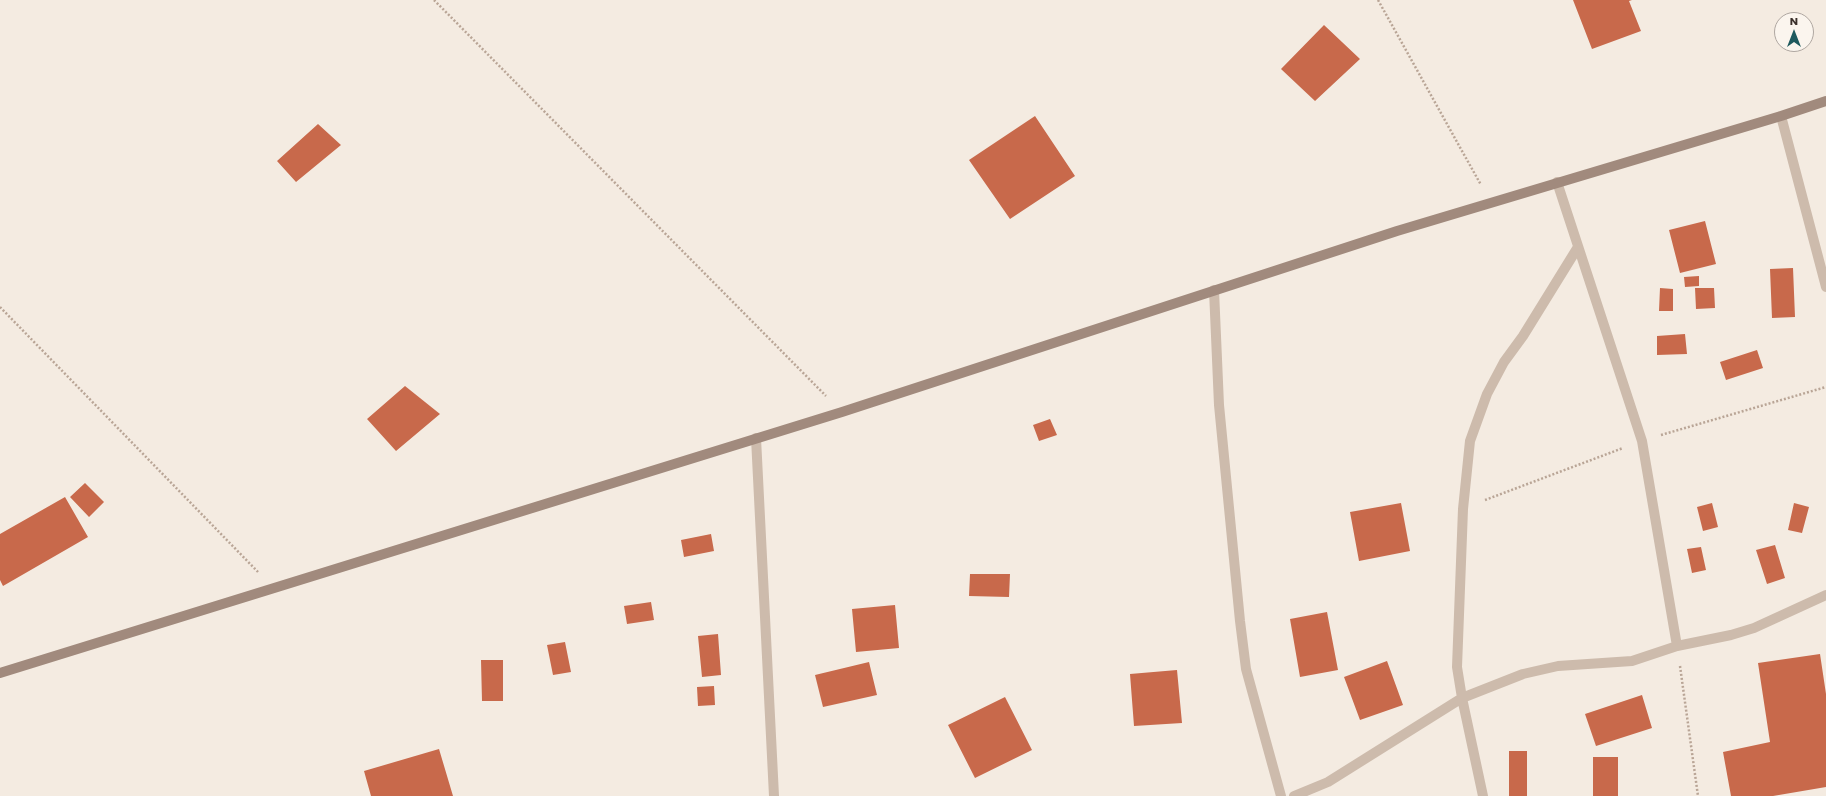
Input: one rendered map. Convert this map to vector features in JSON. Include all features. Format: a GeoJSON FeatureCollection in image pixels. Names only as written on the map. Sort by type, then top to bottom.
{"type":"FeatureCollection","features":[{"type":"Feature","properties":{"kind":"street"},"geometry":{"type":"LineString","coordinates":[[0,673],[842,412],[1397,230],[1782,116],[1826,101]]}},
{"type":"Feature","properties":{"kind":"street"},"geometry":{"type":"LineString","coordinates":[[1782,116],[1826,287]]}},
{"type":"Feature","properties":{"kind":"street"},"geometry":{"type":"LineString","coordinates":[[1557,182],[1642,441],[1677,646]]}},
{"type":"Feature","properties":{"kind":"street"},"geometry":{"type":"LineString","coordinates":[[1483,796],[1462,698],[1457,659],[1462,509],[1470,441],[1487,394],[1504,362],[1523,336],[1578,247]]}},
{"type":"Feature","properties":{"kind":"street"},"geometry":{"type":"LineString","coordinates":[[1214,290],[1219,405],[1246,669],[1281,796]]}},
{"type":"Feature","properties":{"kind":"street"},"geometry":{"type":"LineString","coordinates":[[756,438],[774,796]]}},
{"type":"Feature","properties":{"kind":"street"},"geometry":{"type":"LineString","coordinates":[[1294,796],[1328,782],[1462,698],[1523,674],[1558,666],[1632,660],[1677,646],[1731,635],[1754,628],[1826,595]]}},
{"type":"Feature","properties":{"kind":"path"},"geometry":{"type":"LineString","coordinates":[[434,0],[842,412]]}},
{"type":"Feature","properties":{"kind":"path"},"geometry":{"type":"LineString","coordinates":[[1378,0],[1491,203]]}},
{"type":"Feature","properties":{"kind":"path"},"geometry":{"type":"LineString","coordinates":[[0,307],[274,588]]}},
{"type":"Feature","properties":{"kind":"path"},"geometry":{"type":"LineString","coordinates":[[1677,646],[1698,796]]}},
{"type":"Feature","properties":{"kind":"building"},"geometry":{"type":"Polygon","coordinates":[[[1573,0],[1632,0],[1629,1],[1641,31],[1592,49],[1573,0]]]}},
{"type":"Feature","properties":{"kind":"building"},"geometry":{"type":"Polygon","coordinates":[[[1324,25],[1360,59],[1315,101],[1281,69],[1324,25]]]}},
{"type":"Feature","properties":{"kind":"building"},"geometry":{"type":"Polygon","coordinates":[[[1035,116],[1075,176],[1010,219],[969,160],[1035,116]]]}},
{"type":"Feature","properties":{"kind":"building"},"geometry":{"type":"Polygon","coordinates":[[[318,124],[341,145],[296,182],[277,161],[318,124]]]}},
{"type":"Feature","properties":{"kind":"building"},"geometry":{"type":"Polygon","coordinates":[[[1705,221],[1716,264],[1680,273],[1669,230],[1705,221]]]}},
{"type":"Feature","properties":{"kind":"building"},"geometry":{"type":"Polygon","coordinates":[[[1793,268],[1795,317],[1772,318],[1770,269],[1793,268]]]}},
{"type":"Feature","properties":{"kind":"building"},"geometry":{"type":"Polygon","coordinates":[[[1699,276],[1699,286],[1685,287],[1684,277],[1699,276]]]}},
{"type":"Feature","properties":{"kind":"building"},"geometry":{"type":"Polygon","coordinates":[[[1660,288],[1673,289],[1673,311],[1659,311],[1660,288]]]}},
{"type":"Feature","properties":{"kind":"building"},"geometry":{"type":"Polygon","coordinates":[[[1695,288],[1714,288],[1715,308],[1696,309],[1695,288]]]}},
{"type":"Feature","properties":{"kind":"building"},"geometry":{"type":"Polygon","coordinates":[[[1685,334],[1687,354],[1657,355],[1657,336],[1685,334]]]}},
{"type":"Feature","properties":{"kind":"building"},"geometry":{"type":"Polygon","coordinates":[[[1757,350],[1763,368],[1726,380],[1720,362],[1757,350]]]}},
{"type":"Feature","properties":{"kind":"building"},"geometry":{"type":"Polygon","coordinates":[[[405,386],[440,414],[396,451],[367,419],[405,386]]]}},
{"type":"Feature","properties":{"kind":"building"},"geometry":{"type":"Polygon","coordinates":[[[1050,419],[1057,435],[1039,441],[1033,425],[1050,419]]]}},
{"type":"Feature","properties":{"kind":"building"},"geometry":{"type":"Polygon","coordinates":[[[85,483],[104,502],[89,517],[70,497],[85,483]]]}},
{"type":"Feature","properties":{"kind":"building"},"geometry":{"type":"Polygon","coordinates":[[[65,497],[88,537],[3,586],[0,580],[0,534],[65,497]]]}},
{"type":"Feature","properties":{"kind":"building"},"geometry":{"type":"Polygon","coordinates":[[[1401,503],[1410,551],[1359,561],[1350,512],[1401,503]]]}},
{"type":"Feature","properties":{"kind":"building"},"geometry":{"type":"Polygon","coordinates":[[[1712,503],[1718,527],[1703,531],[1697,507],[1712,503]]]}},
{"type":"Feature","properties":{"kind":"building"},"geometry":{"type":"Polygon","coordinates":[[[1794,503],[1809,507],[1802,533],[1788,530],[1794,503]]]}},
{"type":"Feature","properties":{"kind":"building"},"geometry":{"type":"Polygon","coordinates":[[[711,534],[714,551],[684,557],[681,540],[711,534]]]}},
{"type":"Feature","properties":{"kind":"building"},"geometry":{"type":"Polygon","coordinates":[[[1775,545],[1785,578],[1767,584],[1756,550],[1775,545]]]}},
{"type":"Feature","properties":{"kind":"building"},"geometry":{"type":"Polygon","coordinates":[[[1701,547],[1706,570],[1692,573],[1687,549],[1701,547]]]}},
{"type":"Feature","properties":{"kind":"building"},"geometry":{"type":"Polygon","coordinates":[[[970,574],[1010,574],[1009,597],[969,596],[970,574]]]}},
{"type":"Feature","properties":{"kind":"building"},"geometry":{"type":"Polygon","coordinates":[[[651,602],[654,620],[627,624],[624,606],[651,602]]]}},
{"type":"Feature","properties":{"kind":"building"},"geometry":{"type":"Polygon","coordinates":[[[895,605],[899,648],[856,652],[852,609],[895,605]]]}},
{"type":"Feature","properties":{"kind":"building"},"geometry":{"type":"Polygon","coordinates":[[[1327,612],[1338,670],[1300,677],[1290,619],[1327,612]]]}},
{"type":"Feature","properties":{"kind":"building"},"geometry":{"type":"Polygon","coordinates":[[[718,634],[721,675],[702,677],[698,636],[718,634]]]}},
{"type":"Feature","properties":{"kind":"building"},"geometry":{"type":"Polygon","coordinates":[[[565,642],[571,672],[553,675],[547,645],[565,642]]]}},
{"type":"Feature","properties":{"kind":"building"},"geometry":{"type":"Polygon","coordinates":[[[1820,654],[1826,694],[1826,787],[1773,796],[1731,796],[1723,752],[1770,742],[1758,663],[1820,654]]]}},
{"type":"Feature","properties":{"kind":"building"},"geometry":{"type":"Polygon","coordinates":[[[481,660],[503,660],[503,701],[482,701],[481,660]]]}},
{"type":"Feature","properties":{"kind":"building"},"geometry":{"type":"Polygon","coordinates":[[[1387,661],[1403,705],[1360,720],[1344,677],[1387,661]]]}},
{"type":"Feature","properties":{"kind":"building"},"geometry":{"type":"Polygon","coordinates":[[[869,662],[877,695],[823,707],[815,675],[869,662]]]}},
{"type":"Feature","properties":{"kind":"building"},"geometry":{"type":"Polygon","coordinates":[[[1177,670],[1182,723],[1134,726],[1130,674],[1177,670]]]}},
{"type":"Feature","properties":{"kind":"building"},"geometry":{"type":"Polygon","coordinates":[[[714,686],[715,705],[698,706],[697,687],[714,686]]]}},
{"type":"Feature","properties":{"kind":"building"},"geometry":{"type":"Polygon","coordinates":[[[1642,695],[1652,728],[1596,746],[1585,714],[1642,695]]]}},
{"type":"Feature","properties":{"kind":"building"},"geometry":{"type":"Polygon","coordinates":[[[1005,697],[1032,750],[975,778],[948,725],[1005,697]]]}},
{"type":"Feature","properties":{"kind":"building"},"geometry":{"type":"Polygon","coordinates":[[[439,749],[453,796],[371,796],[364,771],[439,749]]]}},
{"type":"Feature","properties":{"kind":"building"},"geometry":{"type":"Polygon","coordinates":[[[1509,751],[1527,751],[1527,796],[1509,796],[1509,751]]]}},
{"type":"Feature","properties":{"kind":"building"},"geometry":{"type":"Polygon","coordinates":[[[1593,757],[1618,757],[1618,796],[1593,796],[1593,757]]]}}]}
